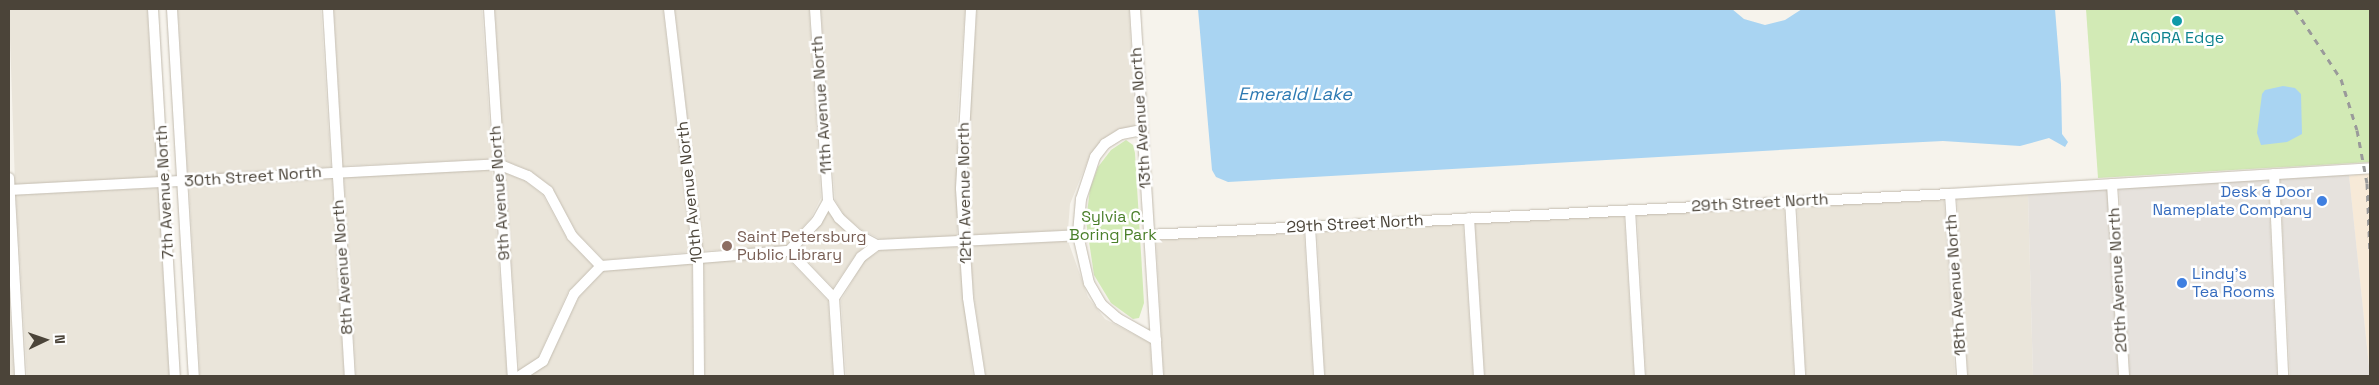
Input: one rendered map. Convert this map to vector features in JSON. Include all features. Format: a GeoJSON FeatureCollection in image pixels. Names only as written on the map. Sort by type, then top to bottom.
{"type":"FeatureCollection","features":[{"type":"Feature","properties":{"kind":"street","name":"7th Avenue North"},"geometry":{"type":"LineString","coordinates":[[153,9],[176,376]]}},
{"type":"Feature","properties":{"kind":"street","name":"7th Avenue North"},"geometry":{"type":"LineString","coordinates":[[172,9],[194,376]]}},
{"type":"Feature","properties":{"kind":"street","name":"8th Avenue North"},"geometry":{"type":"LineString","coordinates":[[328,9],[350,376]]}},
{"type":"Feature","properties":{"kind":"street","name":"9th Avenue North"},"geometry":{"type":"LineString","coordinates":[[489,9],[513,376]]}},
{"type":"Feature","properties":{"kind":"street","name":"10th Avenue North"},"geometry":{"type":"LineString","coordinates":[[669,9],[698,257],[699,376]]}},
{"type":"Feature","properties":{"kind":"street","name":"11th Avenue North"},"geometry":{"type":"LineString","coordinates":[[815,9],[828,201]]}},
{"type":"Feature","properties":{"kind":"street","name":"12th Avenue North"},"geometry":{"type":"LineString","coordinates":[[971,9],[963,126],[964,241],[968,298],[980,376]]}},
{"type":"Feature","properties":{"kind":"street","name":"13th Avenue North"},"geometry":{"type":"LineString","coordinates":[[1135,9],[1158,376]]}},
{"type":"Feature","properties":{"kind":"street"},"geometry":{"type":"LineString","coordinates":[[1142,130],[1121,134],[1105,144],[1095,157],[1081,200],[1078,235],[1089,283],[1100,304],[1117,318],[1156,340]]}},
{"type":"Feature","properties":{"kind":"street","name":"30th Street North"},"geometry":{"type":"LineString","coordinates":[[9,190],[498,164]]}},
{"type":"Feature","properties":{"kind":"street"},"geometry":{"type":"LineString","coordinates":[[498,164],[528,176],[548,191],[572,236],[601,266]]}},
{"type":"Feature","properties":{"kind":"street","name":"29th Street North"},"geometry":{"type":"LineString","coordinates":[[1149,235],[1790,200],[1950,194],[2370,168]]}},
{"type":"Feature","properties":{"kind":"street"},"geometry":{"type":"LineString","coordinates":[[2274,174],[2283,376]]}},
{"type":"Feature","properties":{"kind":"street"},"geometry":{"type":"LineString","coordinates":[[9,178],[20,376]]}},
{"type":"Feature","properties":{"kind":"street","name":"20th Avenue North"},"geometry":{"type":"LineString","coordinates":[[2112,184],[2124,376]]}},
{"type":"Feature","properties":{"kind":"street","name":"18th Avenue North"},"geometry":{"type":"LineString","coordinates":[[1950,194],[1962,376]]}},
{"type":"Feature","properties":{"kind":"street"},"geometry":{"type":"LineString","coordinates":[[1790,200],[1800,376]]}},
{"type":"Feature","properties":{"kind":"street"},"geometry":{"type":"LineString","coordinates":[[520,376],[543,361],[574,294],[601,266],[789,251],[804,238],[828,201],[839,218],[858,235],[877,244],[1078,235]]}},
{"type":"Feature","properties":{"kind":"street"},"geometry":{"type":"LineString","coordinates":[[1630,210],[1640,376]]}},
{"type":"Feature","properties":{"kind":"street"},"geometry":{"type":"LineString","coordinates":[[1469,218],[1479,376]]}},
{"type":"Feature","properties":{"kind":"street"},"geometry":{"type":"LineString","coordinates":[[1310,227],[1319,376]]}},
{"type":"Feature","properties":{"kind":"street"},"geometry":{"type":"LineString","coordinates":[[839,376],[834,298],[861,257],[877,244]]}},
{"type":"Feature","properties":{"kind":"street"},"geometry":{"type":"LineString","coordinates":[[789,251],[834,298]]}},
{"type":"Feature","properties":{"kind":"shaded area"},"geometry":{"type":"Polygon","coordinates":[[[9,9],[147,9],[158,177],[15,184],[9,9]]]}},
{"type":"Feature","properties":{"kind":"shaded area"},"geometry":{"type":"Polygon","coordinates":[[[178,9],[321,9],[331,167],[188,176],[178,9]]]}},
{"type":"Feature","properties":{"kind":"shaded area"},"geometry":{"type":"Polygon","coordinates":[[[334,9],[482,9],[492,159],[343,166],[334,9]]]}},
{"type":"Feature","properties":{"kind":"shaded area"},"geometry":{"type":"Polygon","coordinates":[[[495,9],[663,9],[691,252],[604,260],[577,233],[552,187],[531,171],[504,160],[495,9]]]}},
{"type":"Feature","properties":{"kind":"shaded area"},"geometry":{"type":"Polygon","coordinates":[[[675,9],[809,9],[821,198],[811,218],[786,246],[703,251],[675,9]]]}},
{"type":"Feature","properties":{"kind":"shaded area"},"geometry":{"type":"Polygon","coordinates":[[[821,9],[965,9],[957,126],[957,236],[880,239],[862,230],[844,215],[835,200],[821,9]]]}},
{"type":"Feature","properties":{"kind":"shaded area"},"geometry":{"type":"Polygon","coordinates":[[[977,9],[1129,9],[1135,126],[1117,130],[1101,140],[1090,155],[1070,204],[1068,230],[969,235],[969,126],[977,9]]]}},
{"type":"Feature","properties":{"kind":"shaded area"},"geometry":{"type":"Polygon","coordinates":[[[492,170],[507,376],[356,376],[344,177],[492,170]]]}},
{"type":"Feature","properties":{"kind":"shaded area"},"geometry":{"type":"Polygon","coordinates":[[[505,173],[525,181],[543,195],[567,239],[593,266],[568,292],[538,358],[519,370],[505,173]]]}},
{"type":"Feature","properties":{"kind":"shaded area"},"geometry":{"type":"Polygon","coordinates":[[[2370,174],[2370,376],[2349,176],[2370,174]]]}},
{"type":"Feature","properties":{"kind":"shaded area"},"geometry":{"type":"Polygon","coordinates":[[[2349,175],[2370,376],[2290,376],[2280,179],[2349,175]]]}},
{"type":"Feature","properties":{"kind":"shaded area"},"geometry":{"type":"Polygon","coordinates":[[[332,178],[344,376],[200,376],[189,187],[332,178]]]}},
{"type":"Feature","properties":{"kind":"shaded area"},"geometry":{"type":"Polygon","coordinates":[[[2268,180],[2277,376],[2130,376],[2119,188],[2268,180]]]}},
{"type":"Feature","properties":{"kind":"shaded area"},"geometry":{"type":"Polygon","coordinates":[[[158,188],[169,376],[27,376],[16,195],[158,188]]]}},
{"type":"Feature","properties":{"kind":"shaded area"},"geometry":{"type":"Polygon","coordinates":[[[2107,189],[2118,376],[2033,376],[2028,194],[2107,189]]]}},
{"type":"Feature","properties":{"kind":"shaded area"},"geometry":{"type":"Polygon","coordinates":[[[2028,194],[2033,376],[1968,376],[1957,199],[2028,194]]]}},
{"type":"Feature","properties":{"kind":"shaded area"},"geometry":{"type":"Polygon","coordinates":[[[1944,200],[1955,376],[1806,376],[1797,205],[1944,200]]]}},
{"type":"Feature","properties":{"kind":"shaded area"},"geometry":{"type":"Polygon","coordinates":[[[1784,206],[1794,376],[1646,376],[1637,215],[1784,206]]]}},
{"type":"Feature","properties":{"kind":"shaded area"},"geometry":{"type":"Polygon","coordinates":[[[828,212],[854,239],[866,245],[856,254],[833,288],[798,251],[828,212]]]}},
{"type":"Feature","properties":{"kind":"shaded area"},"geometry":{"type":"Polygon","coordinates":[[[1624,215],[1634,376],[1485,376],[1475,223],[1624,215]]]}},
{"type":"Feature","properties":{"kind":"shaded area"},"geometry":{"type":"Polygon","coordinates":[[[1463,223],[1473,376],[1325,376],[1317,232],[1463,223]]]}},
{"type":"Feature","properties":{"kind":"shaded area"},"geometry":{"type":"Polygon","coordinates":[[[1304,233],[1313,376],[1164,376],[1156,240],[1304,233]]]}},
{"type":"Feature","properties":{"kind":"shaded area"},"geometry":{"type":"Polygon","coordinates":[[[1068,241],[1088,297],[1105,319],[1150,343],[1152,376],[986,376],[974,297],[970,246],[1068,241]]]}},
{"type":"Feature","properties":{"kind":"shaded area"},"geometry":{"type":"Polygon","coordinates":[[[958,247],[973,376],[846,376],[841,300],[865,260],[881,250],[958,247]]]}},
{"type":"Feature","properties":{"kind":"shaded area"},"geometry":{"type":"Polygon","coordinates":[[[786,257],[828,301],[833,376],[705,376],[704,262],[786,257]]]}},
{"type":"Feature","properties":{"kind":"shaded area"},"geometry":{"type":"Polygon","coordinates":[[[692,263],[693,376],[530,376],[548,363],[579,297],[604,271],[692,263]]]}},
{"type":"Feature","properties":{"kind":"shaded area"},"geometry":{"type":"Polygon","coordinates":[[[9,283],[14,376],[9,376],[9,283]]]}},
{"type":"Feature","properties":{"kind":"green space"},"geometry":{"type":"Polygon","coordinates":[[[2086,9],[2370,9],[2370,162],[2098,178],[2086,9]]]}},
{"type":"Feature","properties":{"kind":"green space","name":"Sylvia C. Boring Park"},"geometry":{"type":"Polygon","coordinates":[[[1126,140],[1133,145],[1135,153],[1144,303],[1139,318],[1133,319],[1111,303],[1094,275],[1086,221],[1090,189],[1098,167],[1111,150],[1126,140]]]}},
{"type":"Feature","properties":{"kind":"water","name":"Emerald Lake"},"geometry":{"type":"Polygon","coordinates":[[[1198,9],[1732,9],[1744,19],[1765,25],[1785,20],[1802,9],[2055,9],[2061,84],[2062,134],[2068,142],[2065,147],[2049,138],[2020,146],[1943,141],[1228,182],[1216,177],[1212,170],[1198,9]]]}},
{"type":"Feature","properties":{"kind":"water"},"geometry":{"type":"Polygon","coordinates":[[[2283,86],[2295,88],[2301,94],[2302,134],[2287,142],[2261,145],[2257,133],[2262,94],[2265,90],[2283,86]]]}},
{"type":"Feature","properties":{"kind":"railway"},"geometry":{"type":"LineString","coordinates":[[2295,9],[2341,79],[2357,130],[2367,183],[2370,254]]}},
{"type":"Feature","properties":{"kind":"place","name":"AGORA Edge"},"geometry":{"type":"Point","coordinates":[2177,21]}},
{"type":"Feature","properties":{"kind":"place","name":"Desk & Door Nameplate Company"},"geometry":{"type":"Point","coordinates":[2322,201]}},
{"type":"Feature","properties":{"kind":"place","name":"Saint Petersburg Public Library"},"geometry":{"type":"Point","coordinates":[727,246]}},
{"type":"Feature","properties":{"kind":"place","name":"Lindy's Tea Rooms"},"geometry":{"type":"Point","coordinates":[2182,283]}}]}
